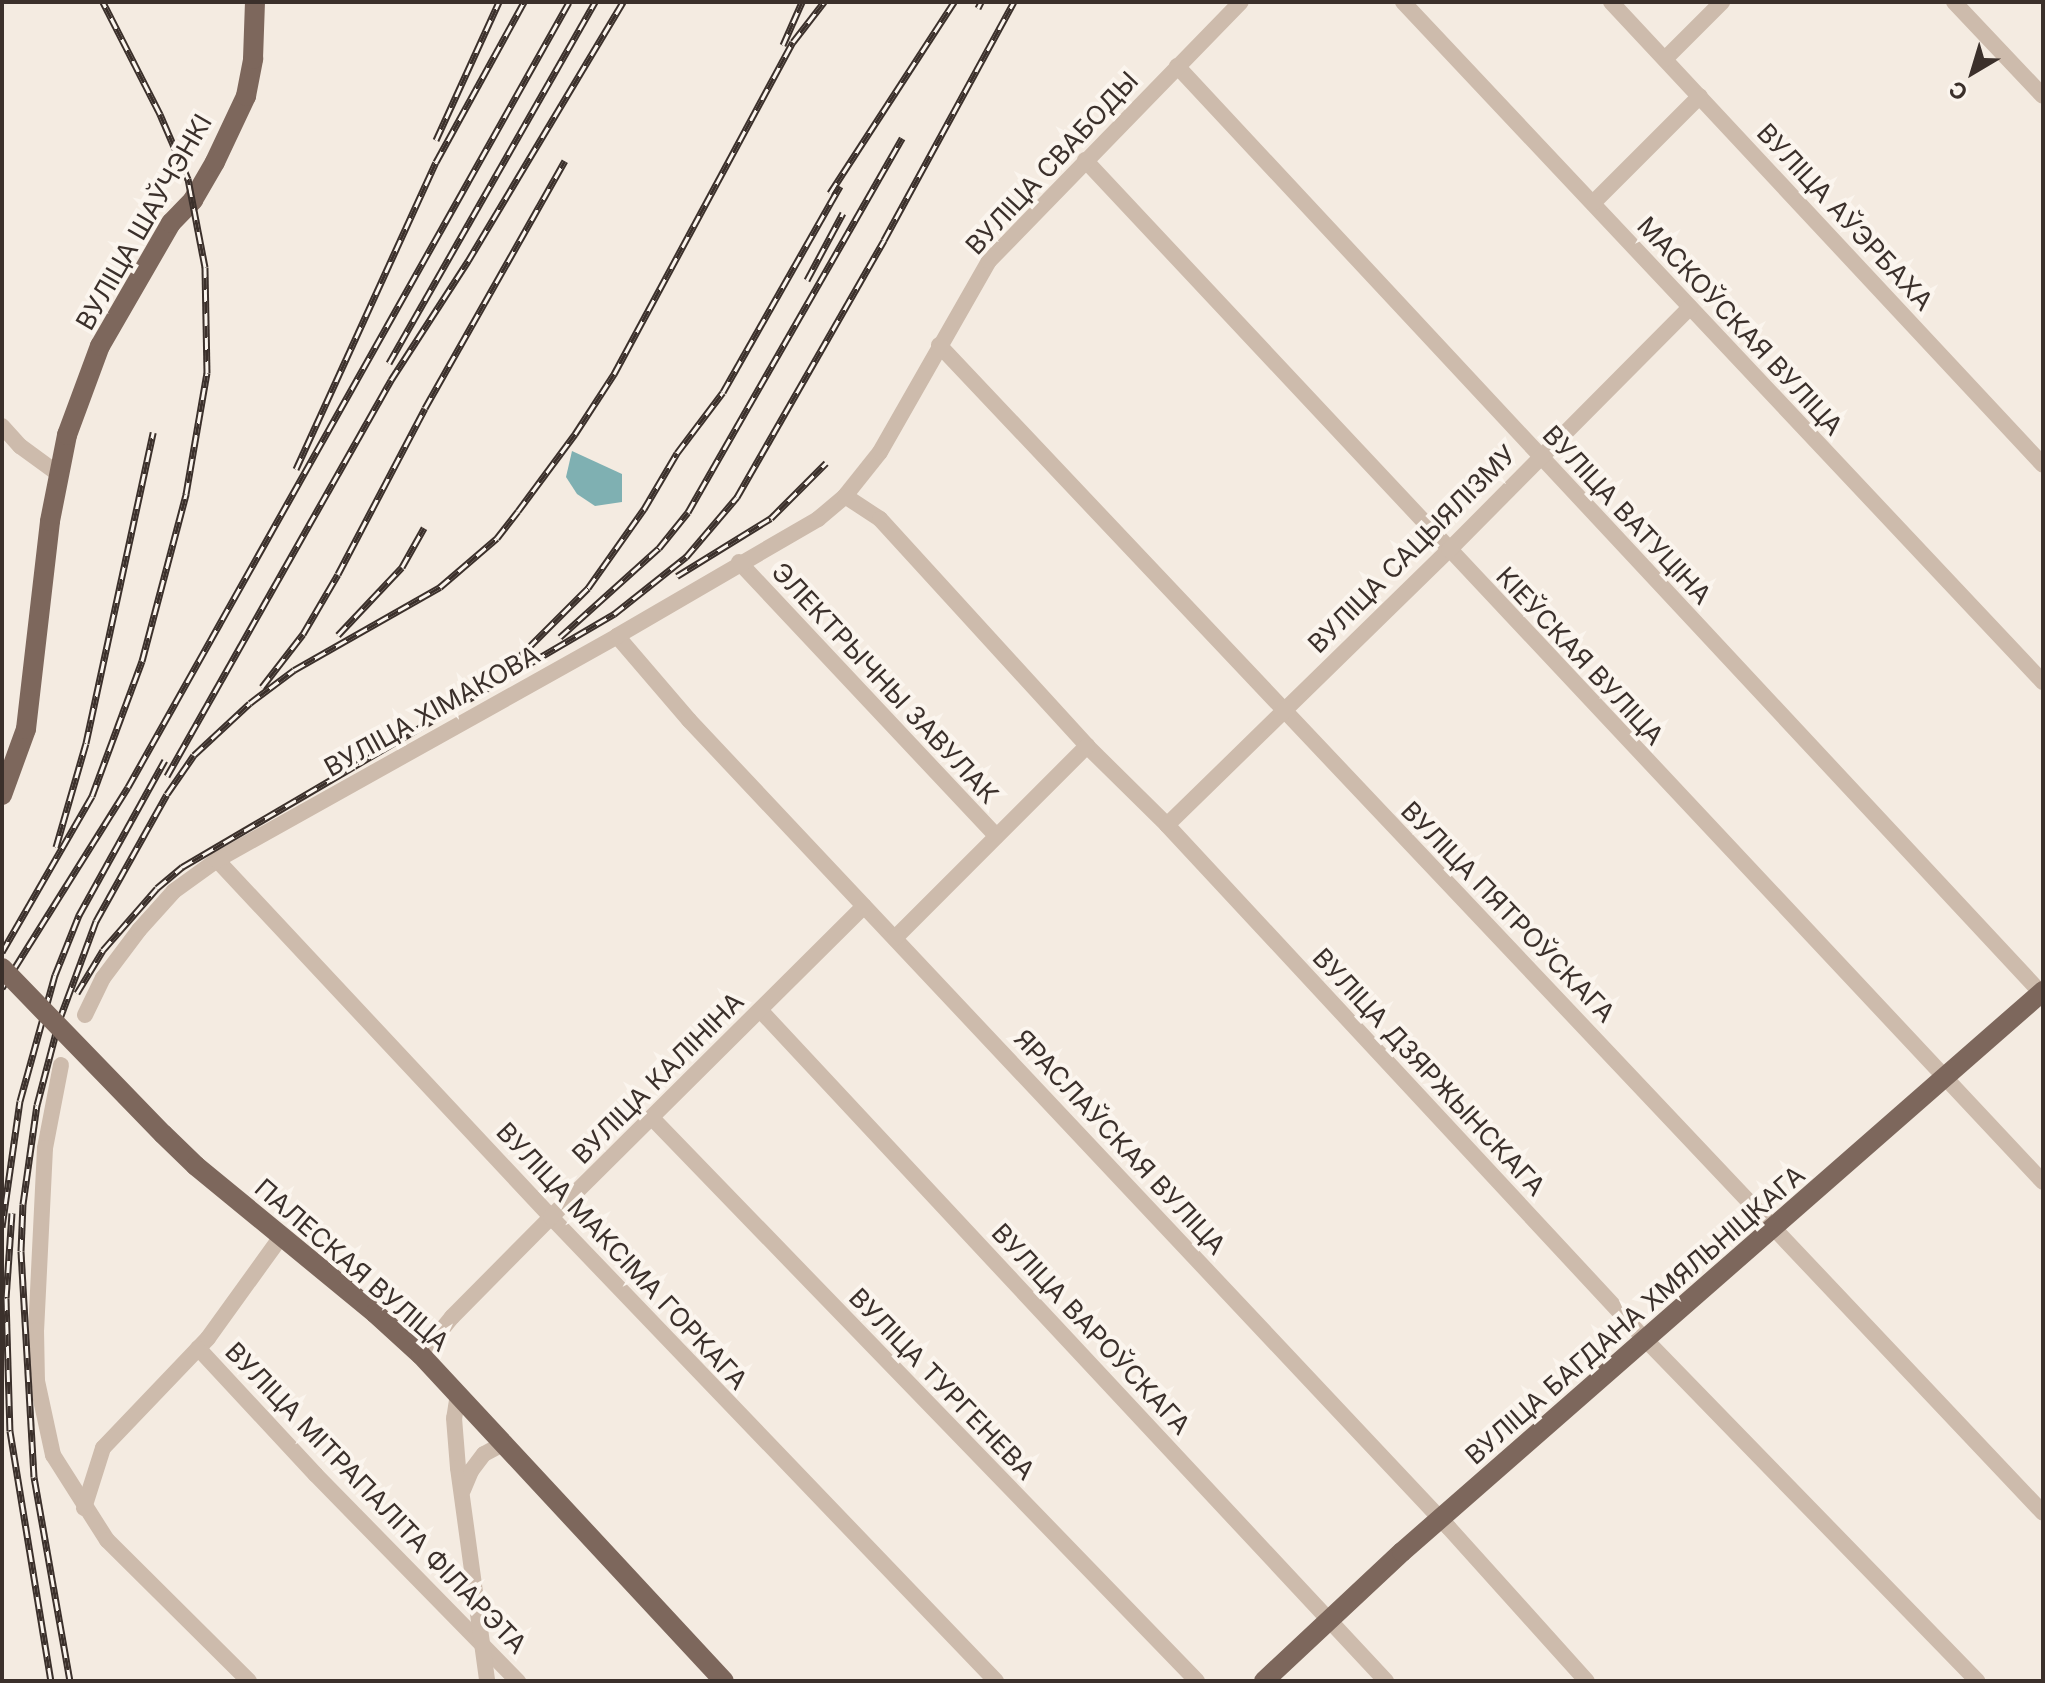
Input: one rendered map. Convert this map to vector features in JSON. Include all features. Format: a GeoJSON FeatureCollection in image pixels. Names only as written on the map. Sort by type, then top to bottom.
{"type":"FeatureCollection","features":[{"type":"Feature","properties":{"kind":"main road","name":"ВУЛІЦА ШАЎЧЭНКІ"},"geometry":{"type":"LineString","coordinates":[[2,795],[26,729],[57,473],[67,435],[100,346],[171,223],[193,200],[246,96],[253,59],[255,2]]}},
{"type":"Feature","properties":{"kind":"main road","name":"ПАЛЕСКАЯ ВУЛІЦА"},"geometry":{"type":"LineString","coordinates":[[2,968],[163,1134],[280,1238],[375,1313],[421,1355],[724,1681]]}},
{"type":"Feature","properties":{"kind":"main road","name":"ВУЛІЦА БАГДАНА ХМЯЛЬНІЦКАГА"},"geometry":{"type":"LineString","coordinates":[[1264,1681],[1440,1520],[2042,993]]}},
{"type":"Feature","properties":{"kind":"street","name":"ВУЛІЦА СВАБОДЫ"},"geometry":{"type":"LineString","coordinates":[[845,496],[880,452],[989,261],[1241,2]]}},
{"type":"Feature","properties":{"kind":"street","name":"МАСКОЎСКАЯ ВУЛІЦА"},"geometry":{"type":"LineString","coordinates":[[1403,2],[2043,682]]}},
{"type":"Feature","properties":{"kind":"street","name":"ВУЛІЦА АЎЭРБАХА"},"geometry":{"type":"LineString","coordinates":[[1611,2],[2043,465]]}},
{"type":"Feature","properties":{"kind":"street"},"geometry":{"type":"LineString","coordinates":[[1665,59],[1722,2]]}},
{"type":"Feature","properties":{"kind":"street"},"geometry":{"type":"LineString","coordinates":[[1954,2],[2043,96]]}},
{"type":"Feature","properties":{"kind":"street","name":"ВУЛІЦА ВАТУЦІНА"},"geometry":{"type":"LineString","coordinates":[[1177,66],[2042,993]]}},
{"type":"Feature","properties":{"kind":"street"},"geometry":{"type":"LineString","coordinates":[[1593,203],[1700,96]]}},
{"type":"Feature","properties":{"kind":"street","name":"КІЕЎСКАЯ ВУЛІЦА"},"geometry":{"type":"LineString","coordinates":[[1085,160],[2043,1182]]}},
{"type":"Feature","properties":{"kind":"street","name":"ВУЛІЦА САЦЫЯЛІЗМУ"},"geometry":{"type":"LineString","coordinates":[[1167,825],[1449,550],[1690,307]]}},
{"type":"Feature","properties":{"kind":"street","name":"ВУЛІЦА ПЯТРОЎСКАГА"},"geometry":{"type":"LineString","coordinates":[[939,345],[1282,711],[1776,1227],[2043,1513]]}},
{"type":"Feature","properties":{"kind":"street"},"geometry":{"type":"LineString","coordinates":[[2,426],[20,446],[57,473]]}},
{"type":"Feature","properties":{"kind":"street","name":"ВУЛІЦА ХІМАКОВА"},"geometry":{"type":"LineString","coordinates":[[85,1015],[103,978],[139,930],[174,891],[217,860],[617,636],[739,562],[818,519],[845,496]]}},
{"type":"Feature","properties":{"kind":"street","name":"ВУЛІЦА ДЗЯРЖЫНСКАГА"},"geometry":{"type":"LineString","coordinates":[[845,496],[880,519],[1087,746],[1167,825],[1647,1341],[1977,1681]]}},
{"type":"Feature","properties":{"kind":"street","name":"ЭЛЕКТРЫЧНЫ ЗАВУЛАК"},"geometry":{"type":"LineString","coordinates":[[739,562],[996,836]]}},
{"type":"Feature","properties":{"kind":"street","name":"ЯРАСЛАЎСКАЯ ВУЛІЦА"},"geometry":{"type":"LineString","coordinates":[[617,636],[689,720],[1440,1520],[1587,1681]]}},
{"type":"Feature","properties":{"kind":"street"},"geometry":{"type":"LineString","coordinates":[[895,938],[1087,746]]}},
{"type":"Feature","properties":{"kind":"street","name":"ВУЛІЦА МАКСІМА ГОРКАГА"},"geometry":{"type":"LineString","coordinates":[[217,860],[551,1217],[996,1681]]}},
{"type":"Feature","properties":{"kind":"street","name":"ВУЛІЦА КАЛІНІНА"},"geometry":{"type":"LineString","coordinates":[[421,1355],[452,1317],[864,906]]}},
{"type":"Feature","properties":{"kind":"street","name":"ВУЛІЦА ВАРОЎСКАГА"},"geometry":{"type":"LineString","coordinates":[[760,1010],[1386,1681]]}},
{"type":"Feature","properties":{"kind":"street"},"geometry":{"type":"LineString","coordinates":[[61,1065],[45,1148],[37,1381],[53,1455],[107,1540],[249,1681]]}},
{"type":"Feature","properties":{"kind":"street","name":"ВУЛІЦА ТУРГЕНЕВА"},"geometry":{"type":"LineString","coordinates":[[653,1119],[1197,1681]]}},
{"type":"Feature","properties":{"kind":"street"},"geometry":{"type":"LineString","coordinates":[[84,1508],[103,1448],[198,1348],[280,1238]]}},
{"type":"Feature","properties":{"kind":"street","name":"ВУЛІЦА МІТРАПАЛІТА ФІЛАРЭТА"},"geometry":{"type":"LineString","coordinates":[[198,1348],[518,1681]]}},
{"type":"Feature","properties":{"kind":"street"},"geometry":{"type":"LineString","coordinates":[[458,1394],[454,1418],[487,1681]]}},
{"type":"Feature","properties":{"kind":"street"},"geometry":{"type":"LineString","coordinates":[[457,1437],[468,1451],[484,1454]]}},
{"type":"Feature","properties":{"kind":"street"},"geometry":{"type":"LineString","coordinates":[[463,1492],[471,1471],[484,1454],[505,1443]]}},
{"type":"Feature","properties":{"kind":"water"},"geometry":{"type":"Polygon","coordinates":[[[572,451],[622,474],[622,502],[595,506],[577,494],[566,477],[572,451]]]}},
{"type":"Feature","properties":{"kind":"railway"},"geometry":{"type":"LineString","coordinates":[[2,952],[92,796],[142,661],[186,494],[207,373],[205,267],[188,179],[160,114],[103,2]]}},
{"type":"Feature","properties":{"kind":"railway"},"geometry":{"type":"LineString","coordinates":[[436,140],[499,2]]}},
{"type":"Feature","properties":{"kind":"railway"},"geometry":{"type":"LineString","coordinates":[[296,469],[436,162],[524,2]]}},
{"type":"Feature","properties":{"kind":"railway"},"geometry":{"type":"LineString","coordinates":[[2,988],[128,787],[569,2]]}},
{"type":"Feature","properties":{"kind":"railway"},"geometry":{"type":"LineString","coordinates":[[389,363],[595,2]]}},
{"type":"Feature","properties":{"kind":"railway"},"geometry":{"type":"LineString","coordinates":[[167,776],[391,380],[468,261],[623,2]]}},
{"type":"Feature","properties":{"kind":"railway"},"geometry":{"type":"LineString","coordinates":[[783,45],[802,2]]}},
{"type":"Feature","properties":{"kind":"railway"},"geometry":{"type":"LineString","coordinates":[[70,1681],[34,1477],[21,1251],[23,1204],[37,1105],[59,1021],[96,921],[167,794],[194,755],[250,703],[294,670],[440,587],[497,538],[575,434],[614,374],[793,42],[824,2]]}},
{"type":"Feature","properties":{"kind":"railway"},"geometry":{"type":"LineString","coordinates":[[830,193],[954,2]]}},
{"type":"Feature","properties":{"kind":"railway"},"geometry":{"type":"LineString","coordinates":[[978,8],[981,2]]}},
{"type":"Feature","properties":{"kind":"railway"},"geometry":{"type":"LineString","coordinates":[[77,993],[103,950],[157,888],[182,867],[614,614],[686,557],[737,497],[884,240],[1014,2]]}},
{"type":"Feature","properties":{"kind":"railway"},"geometry":{"type":"LineString","coordinates":[[560,637],[659,548],[688,512],[902,138]]}},
{"type":"Feature","properties":{"kind":"railway"},"geometry":{"type":"LineString","coordinates":[[262,687],[303,634],[338,574],[425,408],[565,161]]}},
{"type":"Feature","properties":{"kind":"railway"},"geometry":{"type":"LineString","coordinates":[[511,665],[588,588],[644,509],[677,453],[723,392],[840,186]]}},
{"type":"Feature","properties":{"kind":"railway"},"geometry":{"type":"LineString","coordinates":[[807,280],[843,213]]}},
{"type":"Feature","properties":{"kind":"railway"},"geometry":{"type":"LineString","coordinates":[[56,847],[86,743],[153,432]]}},
{"type":"Feature","properties":{"kind":"railway"},"geometry":{"type":"LineString","coordinates":[[677,576],[771,518],[826,463]]}},
{"type":"Feature","properties":{"kind":"railway"},"geometry":{"type":"LineString","coordinates":[[338,635],[402,567],[424,528]]}},
{"type":"Feature","properties":{"kind":"railway"},"geometry":{"type":"LineString","coordinates":[[2,1227],[20,1101],[55,975],[79,915],[165,760]]}},
{"type":"Feature","properties":{"kind":"railway"},"geometry":{"type":"LineString","coordinates":[[12,1213],[6,1298],[10,1431],[51,1681]]}}]}
